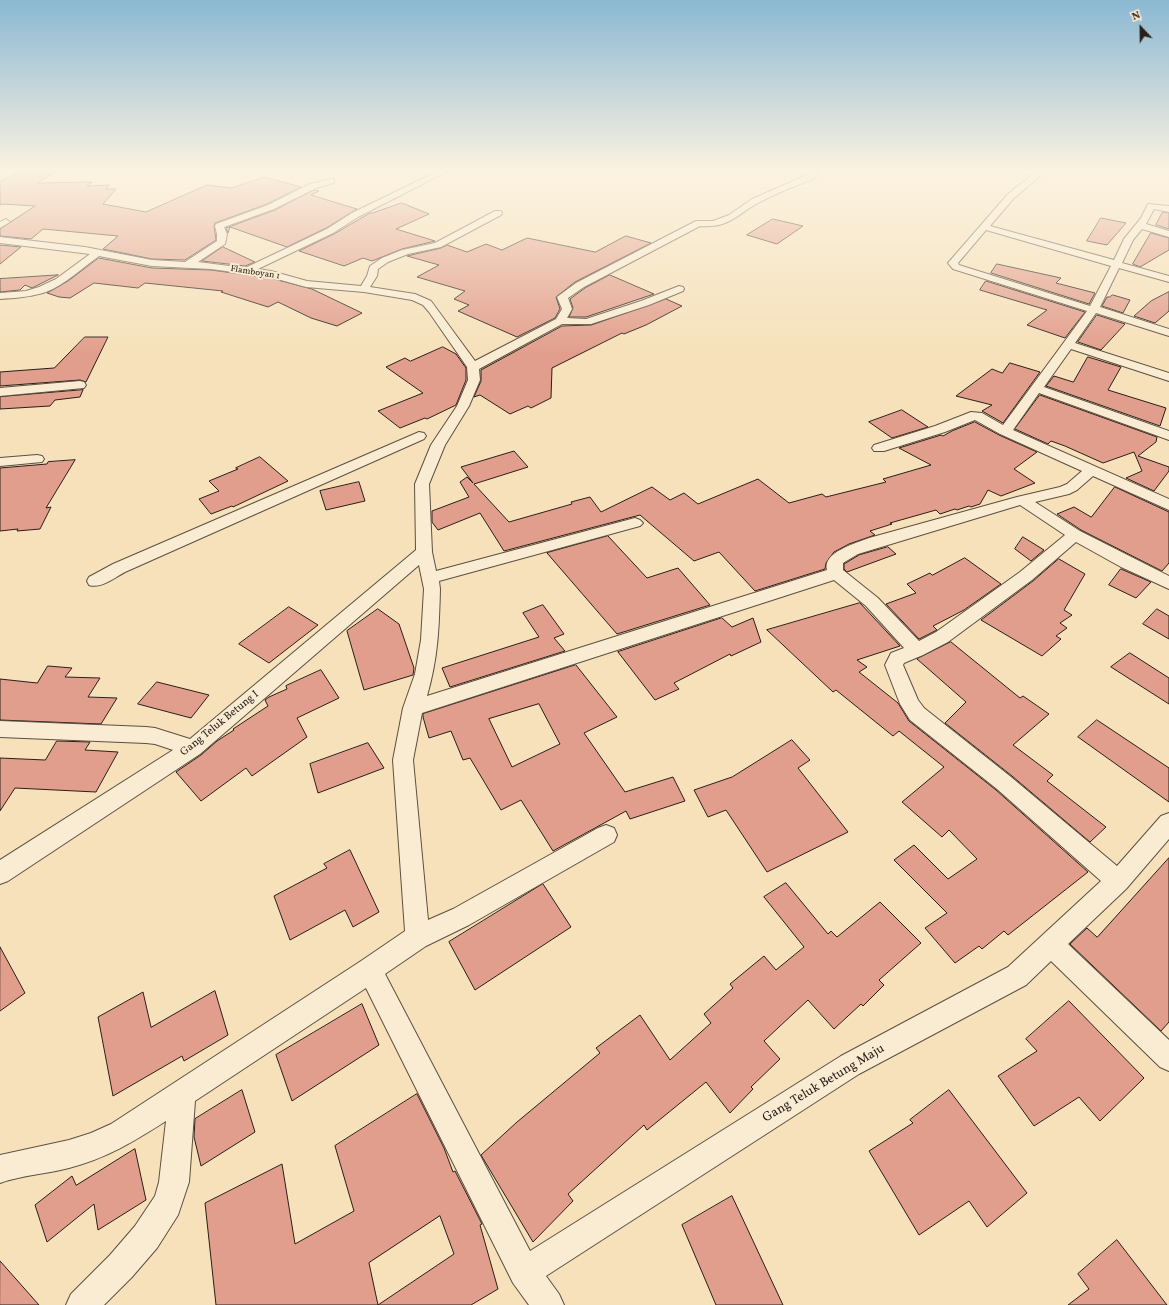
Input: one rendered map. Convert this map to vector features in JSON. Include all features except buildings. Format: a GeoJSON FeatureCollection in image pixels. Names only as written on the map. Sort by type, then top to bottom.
{"type":"FeatureCollection","features":[{"type":"Feature","properties":{"kind":"street"},"geometry":{"type":"LineString","coordinates":[[187,265],[222,242],[221,232]]}},
{"type":"Feature","properties":{"kind":"street"},"geometry":{"type":"LineString","coordinates":[[246,271],[328,232]]}},
{"type":"Feature","properties":{"kind":"street"},"geometry":{"type":"LineString","coordinates":[[364,289],[372,276],[373,268],[385,260],[405,252],[438,244],[461,232]]}},
{"type":"Feature","properties":{"kind":"street"},"geometry":{"type":"LineString","coordinates":[[560,321],[567,309],[562,297],[565,294],[681,232]]}},
{"type":"Feature","properties":{"kind":"street"},"geometry":{"type":"LineString","coordinates":[[981,232],[953,263],[954,265],[1169,333]]}},
{"type":"Feature","properties":{"kind":"street"},"geometry":{"type":"LineString","coordinates":[[1002,232],[1169,279]]}},
{"type":"Feature","properties":{"kind":"street"},"geometry":{"type":"LineString","coordinates":[[1005,431],[1094,309],[1129,238],[1134,232]]}},
{"type":"Feature","properties":{"kind":"street","name":"Flamboyan 1"},"geometry":{"type":"LineString","coordinates":[[0,240],[97,253],[152,263],[187,265],[271,274],[306,284],[364,289],[415,297],[427,303],[433,310],[473,367]]}},
{"type":"Feature","properties":{"kind":"street"},"geometry":{"type":"LineString","coordinates":[[0,296],[23,294],[42,289],[57,282],[97,253]]}},
{"type":"Feature","properties":{"kind":"street"},"geometry":{"type":"LineString","coordinates":[[417,937],[403,760],[414,708],[424,674],[430,640],[432,588],[424,552],[422,484],[438,444],[464,406],[474,380],[473,367],[560,321],[587,322],[645,303],[679,289]]}},
{"type":"Feature","properties":{"kind":"street"},"geometry":{"type":"LineString","coordinates":[[1068,344],[1169,377]]}},
{"type":"Feature","properties":{"kind":"street"},"geometry":{"type":"LineString","coordinates":[[0,392],[80,385]]}},
{"type":"Feature","properties":{"kind":"street"},"geometry":{"type":"LineString","coordinates":[[1036,388],[1169,436]]}},
{"type":"Feature","properties":{"kind":"street"},"geometry":{"type":"LineString","coordinates":[[879,448],[940,429],[974,415],[1005,431],[1169,505]]}},
{"type":"Feature","properties":{"kind":"street"},"geometry":{"type":"LineString","coordinates":[[95,581],[119,568],[416,433],[438,444]]}},
{"type":"Feature","properties":{"kind":"street"},"geometry":{"type":"LineString","coordinates":[[0,462],[37,459]]}},
{"type":"Feature","properties":{"kind":"street"},"geometry":{"type":"LineString","coordinates":[[917,650],[872,602],[836,573],[834,566],[836,560],[852,550],[875,542],[1022,500],[1064,491],[1072,487],[1091,470]]}},
{"type":"Feature","properties":{"kind":"street"},"geometry":{"type":"LineString","coordinates":[[1022,500],[1075,536],[1169,583]]}},
{"type":"Feature","properties":{"kind":"street"},"geometry":{"type":"LineString","coordinates":[[430,578],[635,523]]}},
{"type":"Feature","properties":{"kind":"street"},"geometry":{"type":"LineString","coordinates":[[1075,536],[942,637],[917,650],[897,658],[894,661],[894,665],[910,704],[917,714],[1004,783],[1118,881]]}},
{"type":"Feature","properties":{"kind":"street","name":"Gang Teluk Betung I"},"geometry":{"type":"LineString","coordinates":[[0,873],[193,748],[424,552]]}},
{"type":"Feature","properties":{"kind":"street"},"geometry":{"type":"LineString","coordinates":[[414,708],[836,573]]}},
{"type":"Feature","properties":{"kind":"street"},"geometry":{"type":"LineString","coordinates":[[0,729],[146,735],[193,748]]}},
{"type":"Feature","properties":{"kind":"street","name":"Gang Teluk Betung Maju"},"geometry":{"type":"LineString","coordinates":[[524,1272],[850,1065],[1017,976],[1118,881],[1142,856],[1169,823]]}},
{"type":"Feature","properties":{"kind":"street"},"geometry":{"type":"LineString","coordinates":[[0,1169],[104,1144],[182,1095],[417,937],[461,917],[606,835]]}},
{"type":"Feature","properties":{"kind":"street"},"geometry":{"type":"LineString","coordinates":[[1051,944],[1169,1058]]}},
{"type":"Feature","properties":{"kind":"street"},"geometry":{"type":"LineString","coordinates":[[370,970],[524,1272],[548,1305]]}},
{"type":"Feature","properties":{"kind":"street"},"geometry":{"type":"LineString","coordinates":[[82,1305],[121,1266],[146,1237],[167,1204],[174,1182],[182,1095]]}}]}
